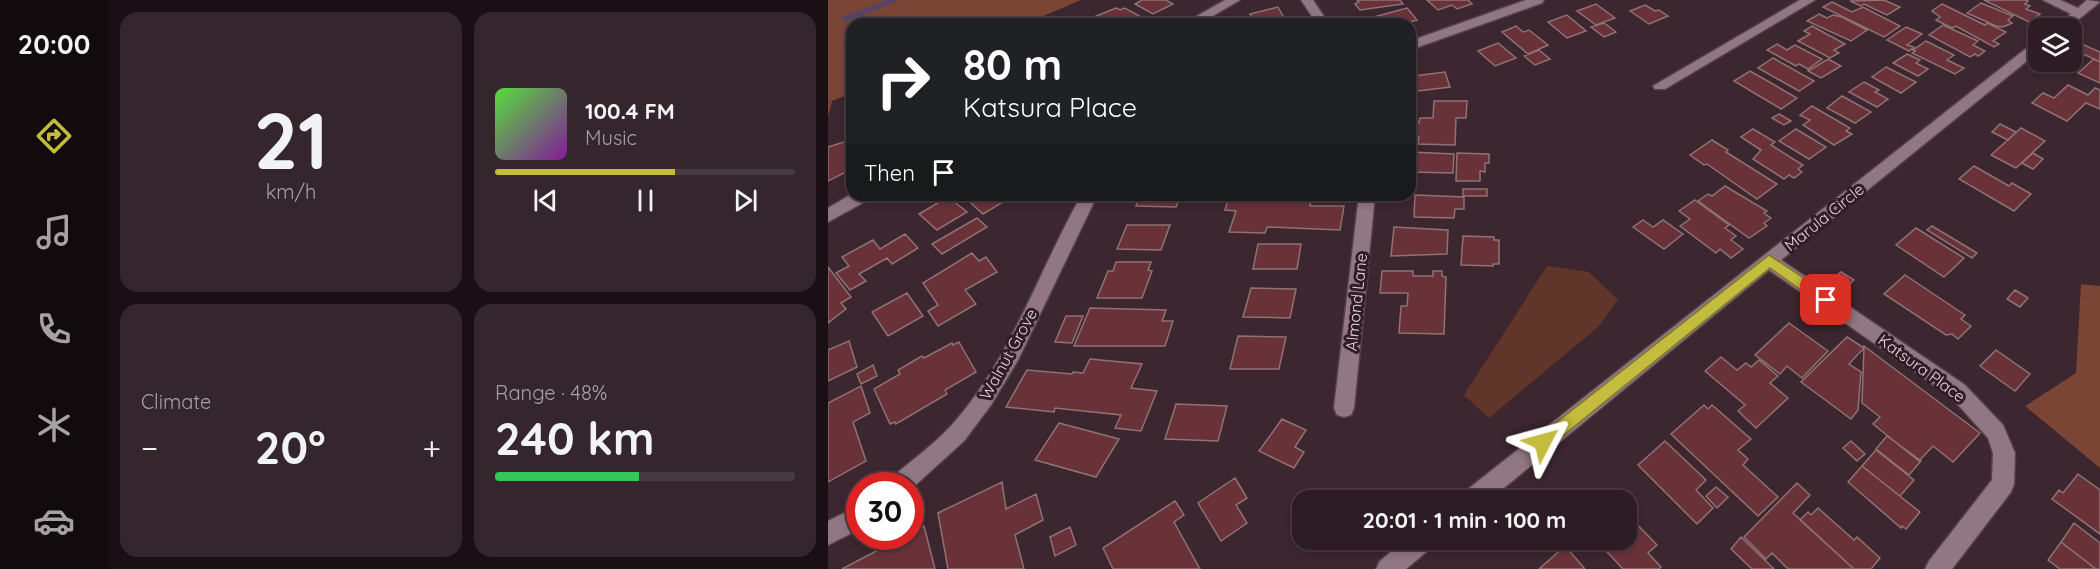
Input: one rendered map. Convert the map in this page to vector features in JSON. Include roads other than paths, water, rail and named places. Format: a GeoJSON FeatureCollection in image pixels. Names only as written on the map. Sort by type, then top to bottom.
{"type":"FeatureCollection","features":[{"type":"Feature","properties":{"kind":"street"},"geometry":{"type":"LineString","coordinates":[[1200,18],[1234,0]]}},
{"type":"Feature","properties":{"kind":"street"},"geometry":{"type":"LineString","coordinates":[[1307,0],[1319,18]]}},
{"type":"Feature","properties":{"kind":"street"},"geometry":{"type":"LineString","coordinates":[[1416,44],[1538,0]]}},
{"type":"Feature","properties":{"kind":"street"},"geometry":{"type":"LineString","coordinates":[[1660,86],[1809,0]]}},
{"type":"Feature","properties":{"kind":"street"},"geometry":{"type":"LineString","coordinates":[[2049,0],[2080,13]]}},
{"type":"Feature","properties":{"kind":"street"},"geometry":{"type":"LineString","coordinates":[[2074,18],[2095,0]]}},
{"type":"Feature","properties":{"kind":"street","name":"Marula Circle"},"geometry":{"type":"LineString","coordinates":[[1485,490],[2028,54]]}},
{"type":"Feature","properties":{"kind":"street"},"geometry":{"type":"LineString","coordinates":[[828,216],[854,201]]}},
{"type":"Feature","properties":{"kind":"street","name":"Walnut Grove"},"geometry":{"type":"LineString","coordinates":[[915,472],[957,434],[984,399],[1011,354],[1087,201]]}},
{"type":"Feature","properties":{"kind":"street","name":"Almond Lane"},"geometry":{"type":"LineString","coordinates":[[1344,408],[1366,201]]}},
{"type":"Feature","properties":{"kind":"street","name":"Katsura Place"},"geometry":{"type":"LineString","coordinates":[[1769,261],[1958,391],[1996,432],[2004,453],[2003,484],[1937,569]]}},
{"type":"Feature","properties":{"kind":"street"},"geometry":{"type":"LineString","coordinates":[[828,534],[846,524]]}},
{"type":"Feature","properties":{"kind":"street"},"geometry":{"type":"LineString","coordinates":[[1388,569],[1411,550]]}},
{"type":"Feature","properties":{"kind":"waterway"},"geometry":{"type":"LineString","coordinates":[[848,18],[894,0]]}}]}
